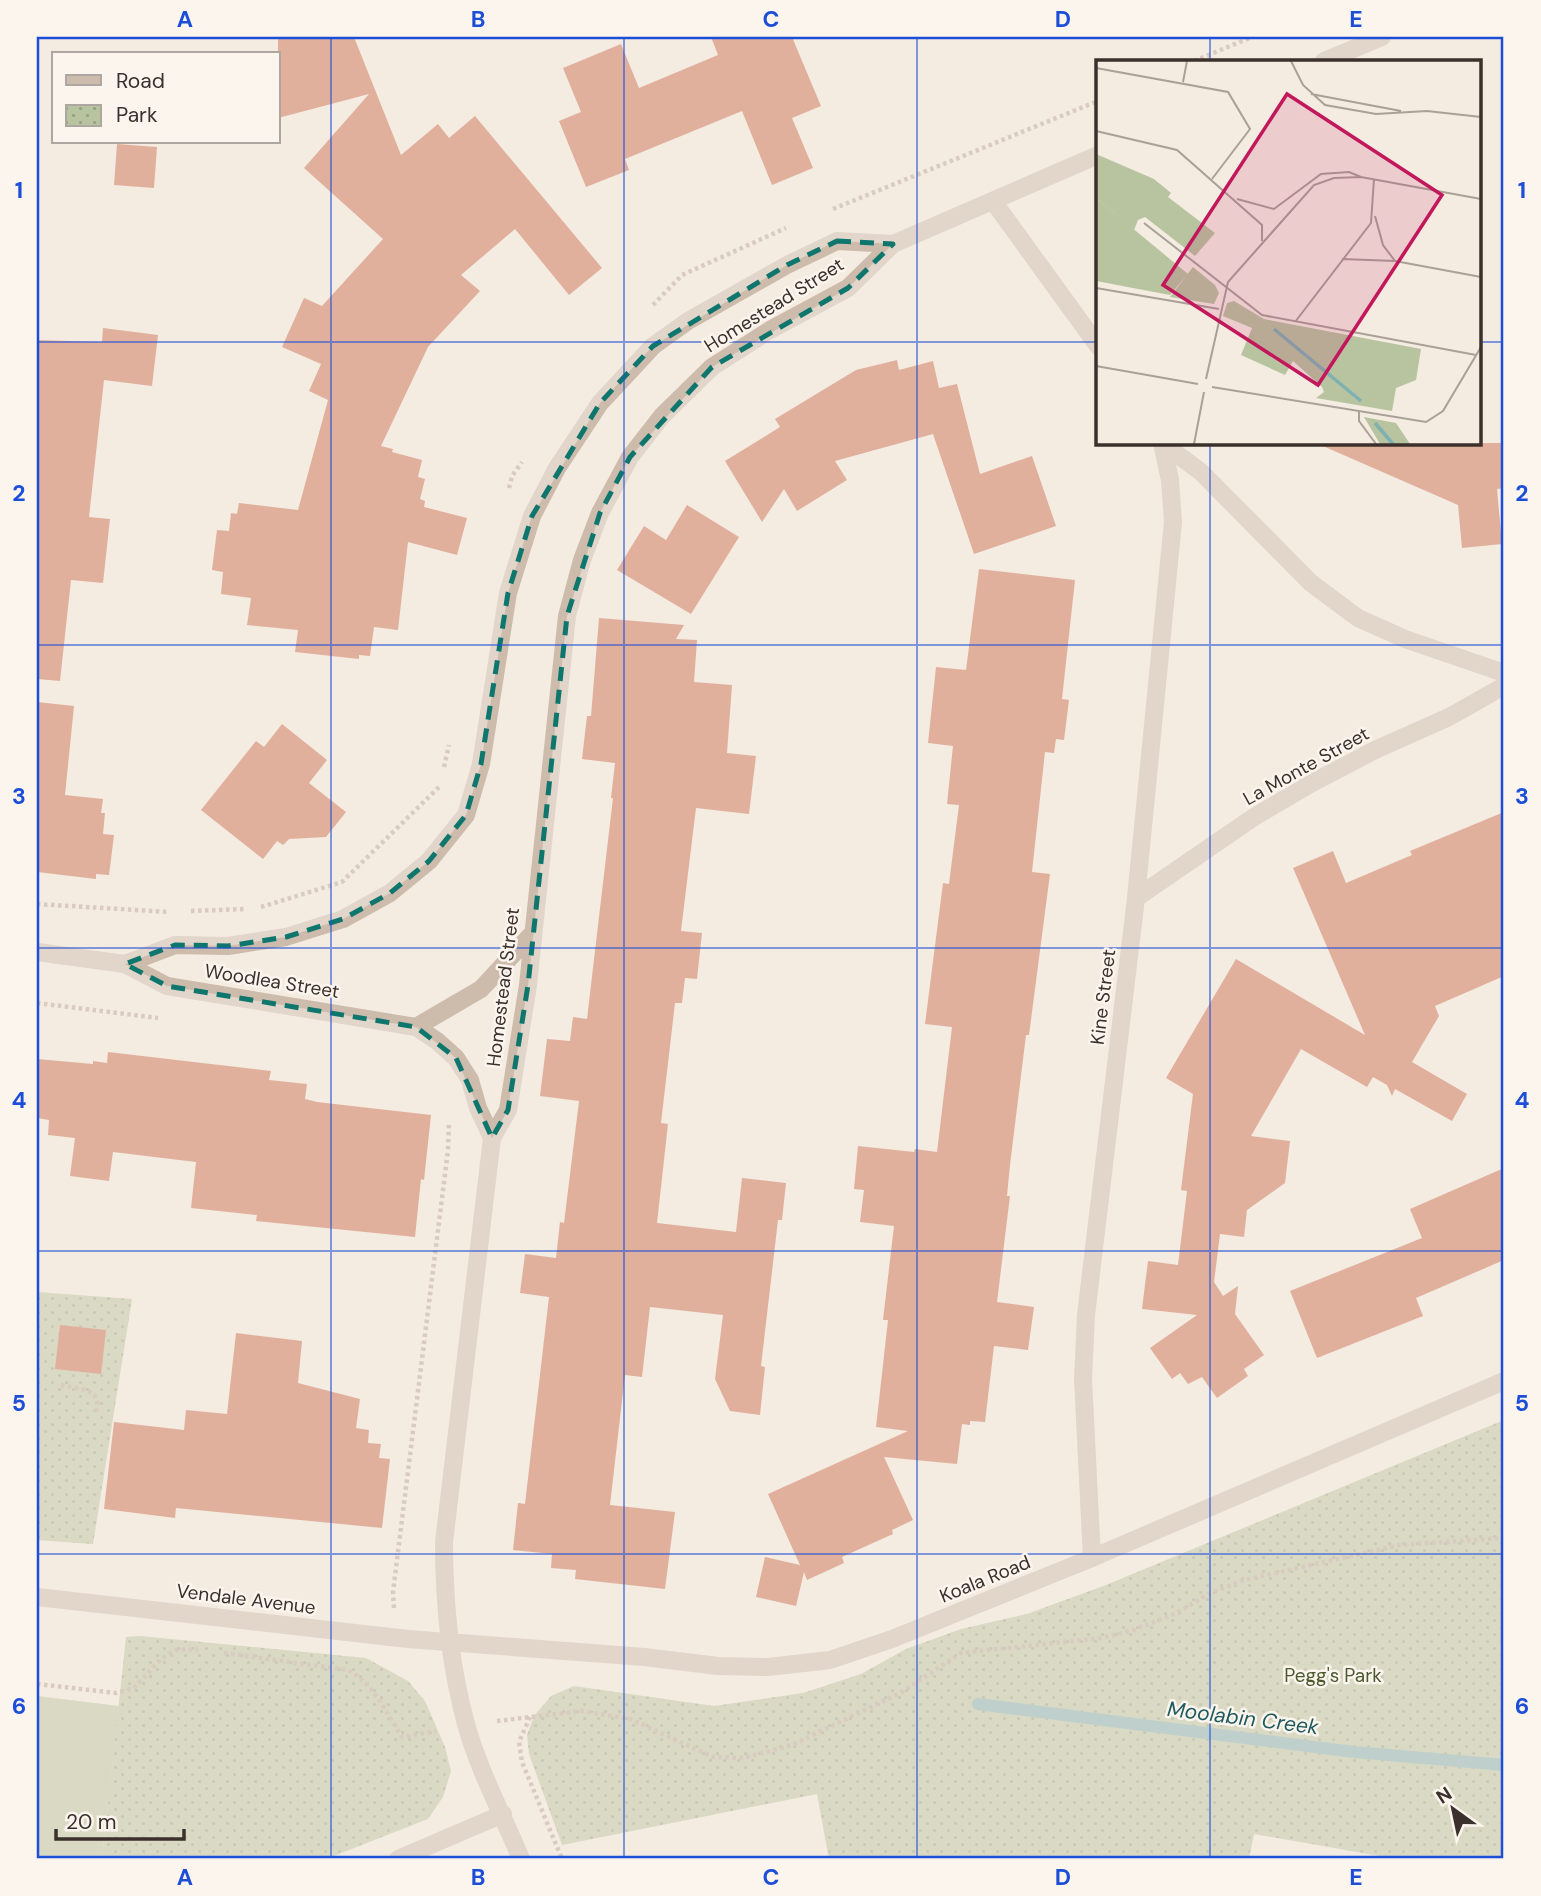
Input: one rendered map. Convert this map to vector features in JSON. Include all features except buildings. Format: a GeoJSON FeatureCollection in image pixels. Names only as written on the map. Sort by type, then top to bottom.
{"type":"FeatureCollection","features":[{"type":"Feature","properties":{"kind":"street"},"geometry":{"type":"LineString","coordinates":[[1326,60],[1382,37]]}},
{"type":"Feature","properties":{"kind":"street","name":"Homestead Street"},"geometry":{"type":"LineString","coordinates":[[521,1859],[482,1771],[457,1687],[444,1583],[444,1542],[492,1138],[508,1110],[528,985],[531,935],[567,616],[582,561],[600,513],[630,457],[662,416],[712,367],[770,330],[848,288],[894,244],[1096,156]]}},
{"type":"Feature","properties":{"kind":"street"},"geometry":{"type":"LineString","coordinates":[[993,201],[1096,343]]}},
{"type":"Feature","properties":{"kind":"street","name":"Homestead Street"},"geometry":{"type":"LineString","coordinates":[[390,893],[429,861],[466,815],[481,764],[508,593],[531,516],[556,468],[600,403],[653,346],[688,321],[787,265],[837,241],[894,244]]}},
{"type":"Feature","properties":{"kind":"street","name":"Kine Street"},"geometry":{"type":"LineString","coordinates":[[1093,1558],[1083,1379],[1086,1315],[1136,898],[1173,522],[1170,480],[1162,444]]}},
{"type":"Feature","properties":{"kind":"street"},"geometry":{"type":"LineString","coordinates":[[1163,444],[1201,472],[1311,583],[1358,618],[1405,639],[1504,673]]}},
{"type":"Feature","properties":{"kind":"street","name":"La Monte Street"},"geometry":{"type":"LineString","coordinates":[[1136,898],[1254,817],[1312,783],[1375,750],[1449,717],[1504,686]]}},
{"type":"Feature","properties":{"kind":"street","name":"Woodlea Street"},"geometry":{"type":"LineString","coordinates":[[125,964],[175,945],[228,946],[286,937],[343,919],[390,893]]}},
{"type":"Feature","properties":{"kind":"street"},"geometry":{"type":"LineString","coordinates":[[416,1027],[481,989],[531,935]]}},
{"type":"Feature","properties":{"kind":"street","name":"Woodlea Street"},"geometry":{"type":"LineString","coordinates":[[37,952],[125,964],[167,986],[416,1027],[438,1041],[456,1058],[470,1080],[478,1108],[492,1138]]}},
{"type":"Feature","properties":{"kind":"street","name":"Koala Road"},"geometry":{"type":"LineString","coordinates":[[451,1642],[644,1657],[718,1666],[768,1667],[830,1660],[892,1639],[1093,1558],[1504,1381]]}},
{"type":"Feature","properties":{"kind":"street","name":"Vendale Avenue"},"geometry":{"type":"LineString","coordinates":[[37,1597],[451,1642]]}},
{"type":"Feature","properties":{"kind":"street"},"geometry":{"type":"LineString","coordinates":[[398,1859],[503,1814]]}},
{"type":"Feature","properties":{"kind":"path"},"geometry":{"type":"LineString","coordinates":[[1196,60],[1252,37]]}},
{"type":"Feature","properties":{"kind":"path"},"geometry":{"type":"LineString","coordinates":[[1079,109],[1096,102]]}},
{"type":"Feature","properties":{"kind":"path"},"geometry":{"type":"LineString","coordinates":[[393,1592],[448,1150],[449,1122]]}},
{"type":"Feature","properties":{"kind":"path"},"geometry":{"type":"LineString","coordinates":[[61,1385],[94,1394],[97,1402],[96,1414]]}},
{"type":"Feature","properties":{"kind":"path"},"geometry":{"type":"LineString","coordinates":[[505,1720],[582,1711],[630,1719],[713,1757],[744,1758],[792,1745],[900,1693],[961,1653],[1101,1638],[1131,1631],[1177,1613],[1208,1594],[1244,1580],[1401,1545],[1504,1538]]}},
{"type":"Feature","properties":{"kind":"path"},"geometry":{"type":"LineString","coordinates":[[37,1684],[116,1693],[134,1688],[162,1658],[176,1650],[198,1649]]}},
{"type":"Feature","properties":{"kind":"path"},"geometry":{"type":"LineString","coordinates":[[212,1651],[348,1670],[368,1686],[402,1737],[440,1730]]}},
{"type":"Feature","properties":{"kind":"path"},"geometry":{"type":"LineString","coordinates":[[530,1716],[519,1742],[522,1762],[562,1859]]}},
{"type":"Feature","properties":{"kind":"highlighted area"},"geometry":{"type":"Polygon","coordinates":[[[837,241],[893,244],[848,288],[712,367],[630,457],[600,513],[567,616],[528,985],[508,1110],[492,1138],[456,1058],[416,1027],[167,986],[125,964],[175,945],[228,946],[286,937],[343,919],[390,893],[429,861],[466,815],[481,764],[508,593],[532,516],[600,403],[653,346],[787,265],[837,241]]]}},
{"type":"Feature","properties":{"kind":"green space"},"geometry":{"type":"Polygon","coordinates":[[[37,1292],[132,1299],[93,1544],[37,1540],[37,1292]]]}},
{"type":"Feature","properties":{"kind":"green space","name":"Pegg's Park"},"geometry":{"type":"Polygon","coordinates":[[[1504,1420],[1504,1859],[1397,1859],[1254,1834],[1249,1859],[829,1859],[817,1794],[562,1845],[529,1754],[527,1735],[534,1716],[551,1696],[574,1686],[714,1706],[803,1693],[861,1674],[906,1649],[961,1629],[1027,1614],[1106,1585],[1504,1420]]]}},
{"type":"Feature","properties":{"kind":"green space"},"geometry":{"type":"Polygon","coordinates":[[[140,1636],[366,1658],[408,1681],[425,1701],[445,1747],[451,1771],[443,1797],[428,1819],[326,1859],[102,1859],[126,1637],[140,1636]]]}},
{"type":"Feature","properties":{"kind":"green space"},"geometry":{"type":"Polygon","coordinates":[[[37,1696],[119,1706],[102,1859],[37,1859],[37,1696]]]}},
{"type":"Feature","properties":{"kind":"waterway","name":"Moolabin Creek"},"geometry":{"type":"LineString","coordinates":[[978,1704],[1354,1752],[1504,1765]]}}]}
